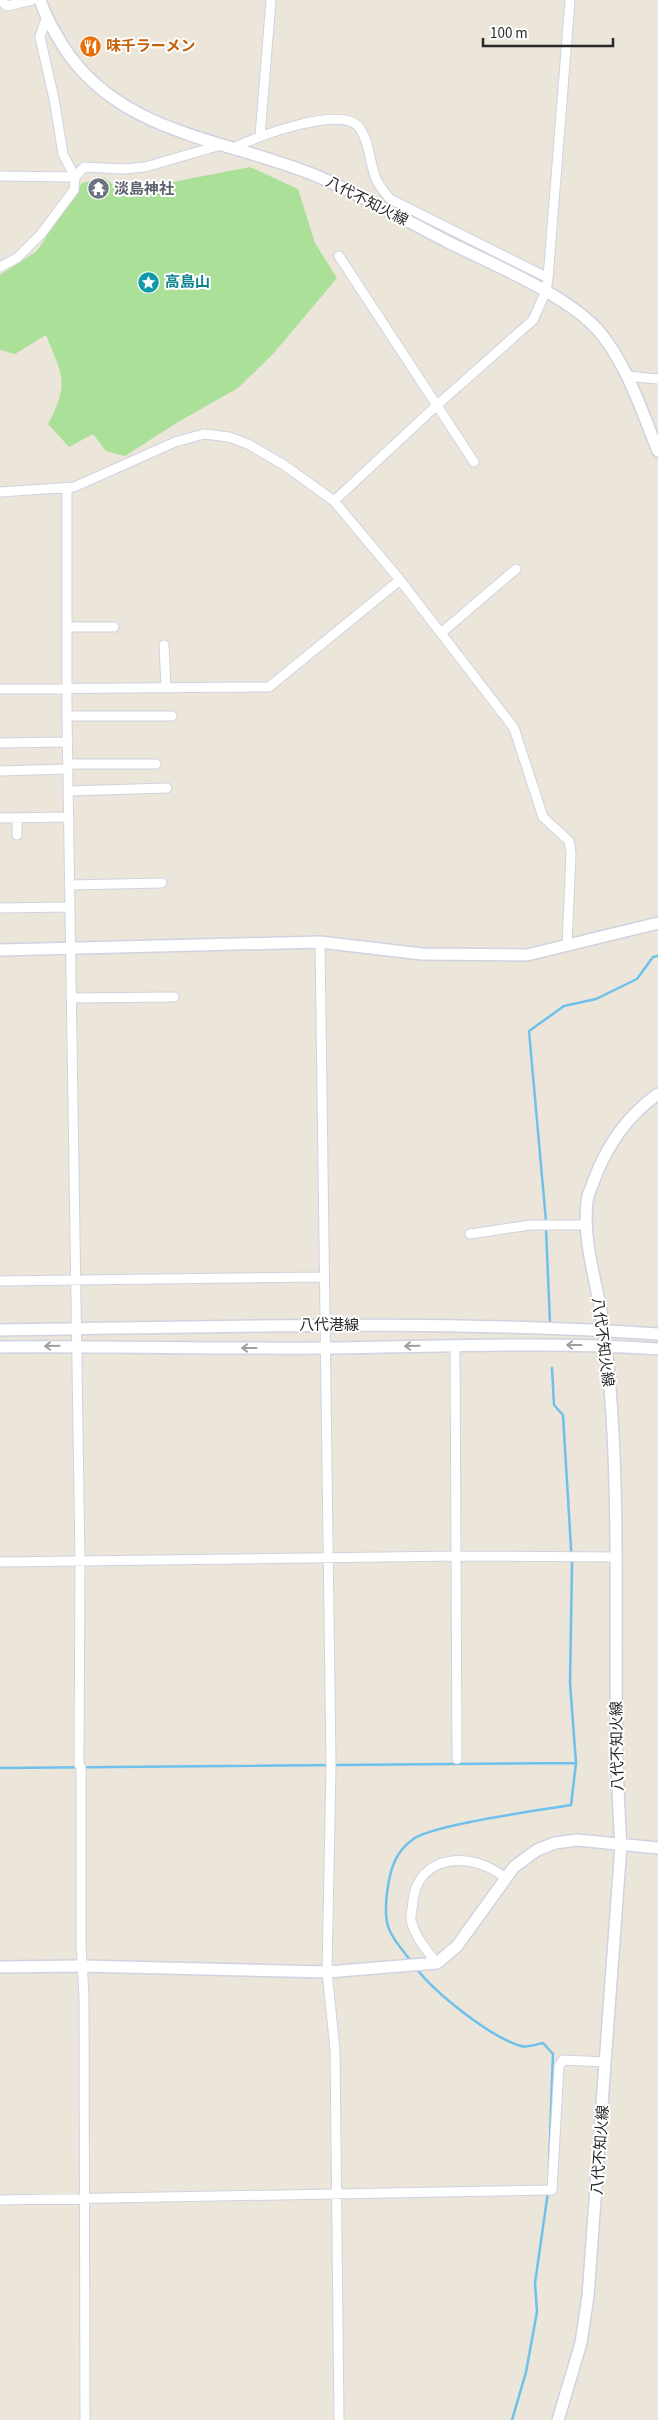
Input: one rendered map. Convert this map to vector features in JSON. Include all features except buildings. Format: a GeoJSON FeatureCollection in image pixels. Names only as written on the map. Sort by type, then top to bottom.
{"type":"FeatureCollection","features":[{"type":"Feature","properties":{"kind":"main road","name":"八代不知火線"},"geometry":{"type":"LineString","coordinates":[[40,0],[46,19],[73,61],[91,81],[114,100],[142,117],[319,177],[546,291],[585,318],[606,340],[626,376],[658,451]]}},
{"type":"Feature","properties":{"kind":"main road"},"geometry":{"type":"LineString","coordinates":[[0,950],[320,942],[422,954],[527,955],[658,923]]}},
{"type":"Feature","properties":{"kind":"main road","name":"八代不知火線"},"geometry":{"type":"LineString","coordinates":[[558,2420],[581,2343],[588,2296],[621,1845],[616,1771],[617,1607],[612,1416],[604,1330],[586,1234],[586,1201],[605,1153],[624,1126],[643,1105],[658,1094]]}},
{"type":"Feature","properties":{"kind":"main road","name":"八代港線"},"geometry":{"type":"LineString","coordinates":[[0,1330],[324,1324],[604,1330],[658,1334]]}},
{"type":"Feature","properties":{"kind":"main road","name":"八代港線"},"geometry":{"type":"LineString","coordinates":[[0,1347],[325,1348],[455,1345],[605,1345],[658,1349]]}},
{"type":"Feature","properties":{"kind":"main road"},"geometry":{"type":"LineString","coordinates":[[0,1968],[82,1966],[327,1972],[429,1964],[457,1946],[505,1878],[526,1856],[555,1844],[577,1840],[658,1848]]}},
{"type":"Feature","properties":{"kind":"street"},"geometry":{"type":"LineString","coordinates":[[0,0],[7,6],[32,0]]}},
{"type":"Feature","properties":{"kind":"street"},"geometry":{"type":"LineString","coordinates":[[260,136],[271,0]]}},
{"type":"Feature","properties":{"kind":"street"},"geometry":{"type":"LineString","coordinates":[[334,501],[436,406],[533,320],[546,291],[548,278],[570,0]]}},
{"type":"Feature","properties":{"kind":"street"},"geometry":{"type":"LineString","coordinates":[[0,267],[17,258],[41,234],[74,190],[74,177],[63,154],[54,99],[40,38],[46,19]]}},
{"type":"Feature","properties":{"kind":"street"},"geometry":{"type":"LineString","coordinates":[[235,147],[260,136],[328,118],[351,121],[360,127],[369,146],[377,181],[390,199],[548,278]]}},
{"type":"Feature","properties":{"kind":"street"},"geometry":{"type":"LineString","coordinates":[[0,176],[74,177],[84,167],[123,169],[145,167],[223,144]]}},
{"type":"Feature","properties":{"kind":"street"},"geometry":{"type":"LineString","coordinates":[[339,256],[474,462]]}},
{"type":"Feature","properties":{"kind":"street"},"geometry":{"type":"LineString","coordinates":[[626,376],[658,379]]}},
{"type":"Feature","properties":{"kind":"street"},"geometry":{"type":"LineString","coordinates":[[0,492],[67,489],[175,442],[204,434],[214,434],[230,437],[248,444],[284,465],[334,501],[400,580],[514,728],[543,817],[569,841],[571,853],[567,946]]}},
{"type":"Feature","properties":{"kind":"street"},"geometry":{"type":"LineString","coordinates":[[67,489],[67,716],[80,1560],[79,1764],[81,1768],[86,2199],[85,2420]]}},
{"type":"Feature","properties":{"kind":"street"},"geometry":{"type":"LineString","coordinates":[[441,633],[516,569]]}},
{"type":"Feature","properties":{"kind":"street"},"geometry":{"type":"LineString","coordinates":[[0,689],[269,687],[400,580]]}},
{"type":"Feature","properties":{"kind":"street"},"geometry":{"type":"LineString","coordinates":[[67,627],[114,627]]}},
{"type":"Feature","properties":{"kind":"street"},"geometry":{"type":"LineString","coordinates":[[164,645],[166,687]]}},
{"type":"Feature","properties":{"kind":"street"},"geometry":{"type":"LineString","coordinates":[[67,716],[172,716]]}},
{"type":"Feature","properties":{"kind":"street"},"geometry":{"type":"LineString","coordinates":[[0,742],[68,742]]}},
{"type":"Feature","properties":{"kind":"street"},"geometry":{"type":"LineString","coordinates":[[0,771],[156,764]]}},
{"type":"Feature","properties":{"kind":"street"},"geometry":{"type":"LineString","coordinates":[[68,791],[168,788]]}},
{"type":"Feature","properties":{"kind":"street"},"geometry":{"type":"LineString","coordinates":[[0,818],[69,817]]}},
{"type":"Feature","properties":{"kind":"street"},"geometry":{"type":"LineString","coordinates":[[17,818],[17,835]]}},
{"type":"Feature","properties":{"kind":"street"},"geometry":{"type":"LineString","coordinates":[[70,885],[162,883]]}},
{"type":"Feature","properties":{"kind":"street"},"geometry":{"type":"LineString","coordinates":[[0,908],[70,906]]}},
{"type":"Feature","properties":{"kind":"street"},"geometry":{"type":"LineString","coordinates":[[320,942],[331,1765],[327,1972],[335,2049],[339,2420]]}},
{"type":"Feature","properties":{"kind":"street"},"geometry":{"type":"LineString","coordinates":[[71,998],[174,997]]}},
{"type":"Feature","properties":{"kind":"street"},"geometry":{"type":"LineString","coordinates":[[470,1234],[530,1225],[586,1224]]}},
{"type":"Feature","properties":{"kind":"street"},"geometry":{"type":"LineString","coordinates":[[0,1282],[324,1277]]}},
{"type":"Feature","properties":{"kind":"street"},"geometry":{"type":"LineString","coordinates":[[455,1345],[457,1759]]}},
{"type":"Feature","properties":{"kind":"street"},"geometry":{"type":"LineString","coordinates":[[0,1562],[457,1556],[615,1557]]}},
{"type":"Feature","properties":{"kind":"street"},"geometry":{"type":"LineString","coordinates":[[429,1964],[411,1920],[414,1892],[418,1880],[428,1869],[448,1860],[475,1862],[490,1868],[505,1878]]}},
{"type":"Feature","properties":{"kind":"street"},"geometry":{"type":"LineString","coordinates":[[0,2200],[552,2190],[559,2066],[562,2060],[605,2062]]}},
{"type":"Feature","properties":{"kind":"green space"},"geometry":{"type":"Polygon","coordinates":[[[250,167],[298,189],[315,243],[337,278],[273,354],[238,388],[178,422],[125,456],[106,451],[93,434],[69,447],[48,424],[59,398],[61,379],[46,335],[15,354],[0,350],[0,275],[37,251],[82,183],[104,177],[121,192],[250,167]]]}},
{"type":"Feature","properties":{"kind":"waterway"},"geometry":{"type":"LineString","coordinates":[[546,1221],[529,1031],[564,1006],[596,999],[637,979],[653,957],[658,956]]}},
{"type":"Feature","properties":{"kind":"waterway"},"geometry":{"type":"LineString","coordinates":[[546,1229],[550,1323]]}},
{"type":"Feature","properties":{"kind":"waterway"},"geometry":{"type":"LineString","coordinates":[[411,1961],[396,1942],[386,1919],[386,1899],[391,1872],[398,1855],[406,1845],[423,1834],[440,1829],[571,1805],[576,1763],[570,1683],[572,1565],[563,1415],[554,1405],[552,1368]]}},
{"type":"Feature","properties":{"kind":"waterway"},"geometry":{"type":"LineString","coordinates":[[0,1768],[576,1763]]}},
{"type":"Feature","properties":{"kind":"waterway"},"geometry":{"type":"LineString","coordinates":[[416,1968],[449,2001],[494,2034],[523,2046],[543,2043],[553,2054],[549,2166]]}},
{"type":"Feature","properties":{"kind":"waterway"},"geometry":{"type":"LineString","coordinates":[[512,2420],[526,2372],[537,2312],[535,2283],[548,2192]]}},
{"type":"Feature","properties":{"kind":"place","name":"味千ラーメン"},"geometry":{"type":"Point","coordinates":[90,46]}},
{"type":"Feature","properties":{"kind":"place","name":"淡島神社"},"geometry":{"type":"Point","coordinates":[98,189]}},
{"type":"Feature","properties":{"kind":"place","name":"高島山"},"geometry":{"type":"Point","coordinates":[149,282]}}]}
